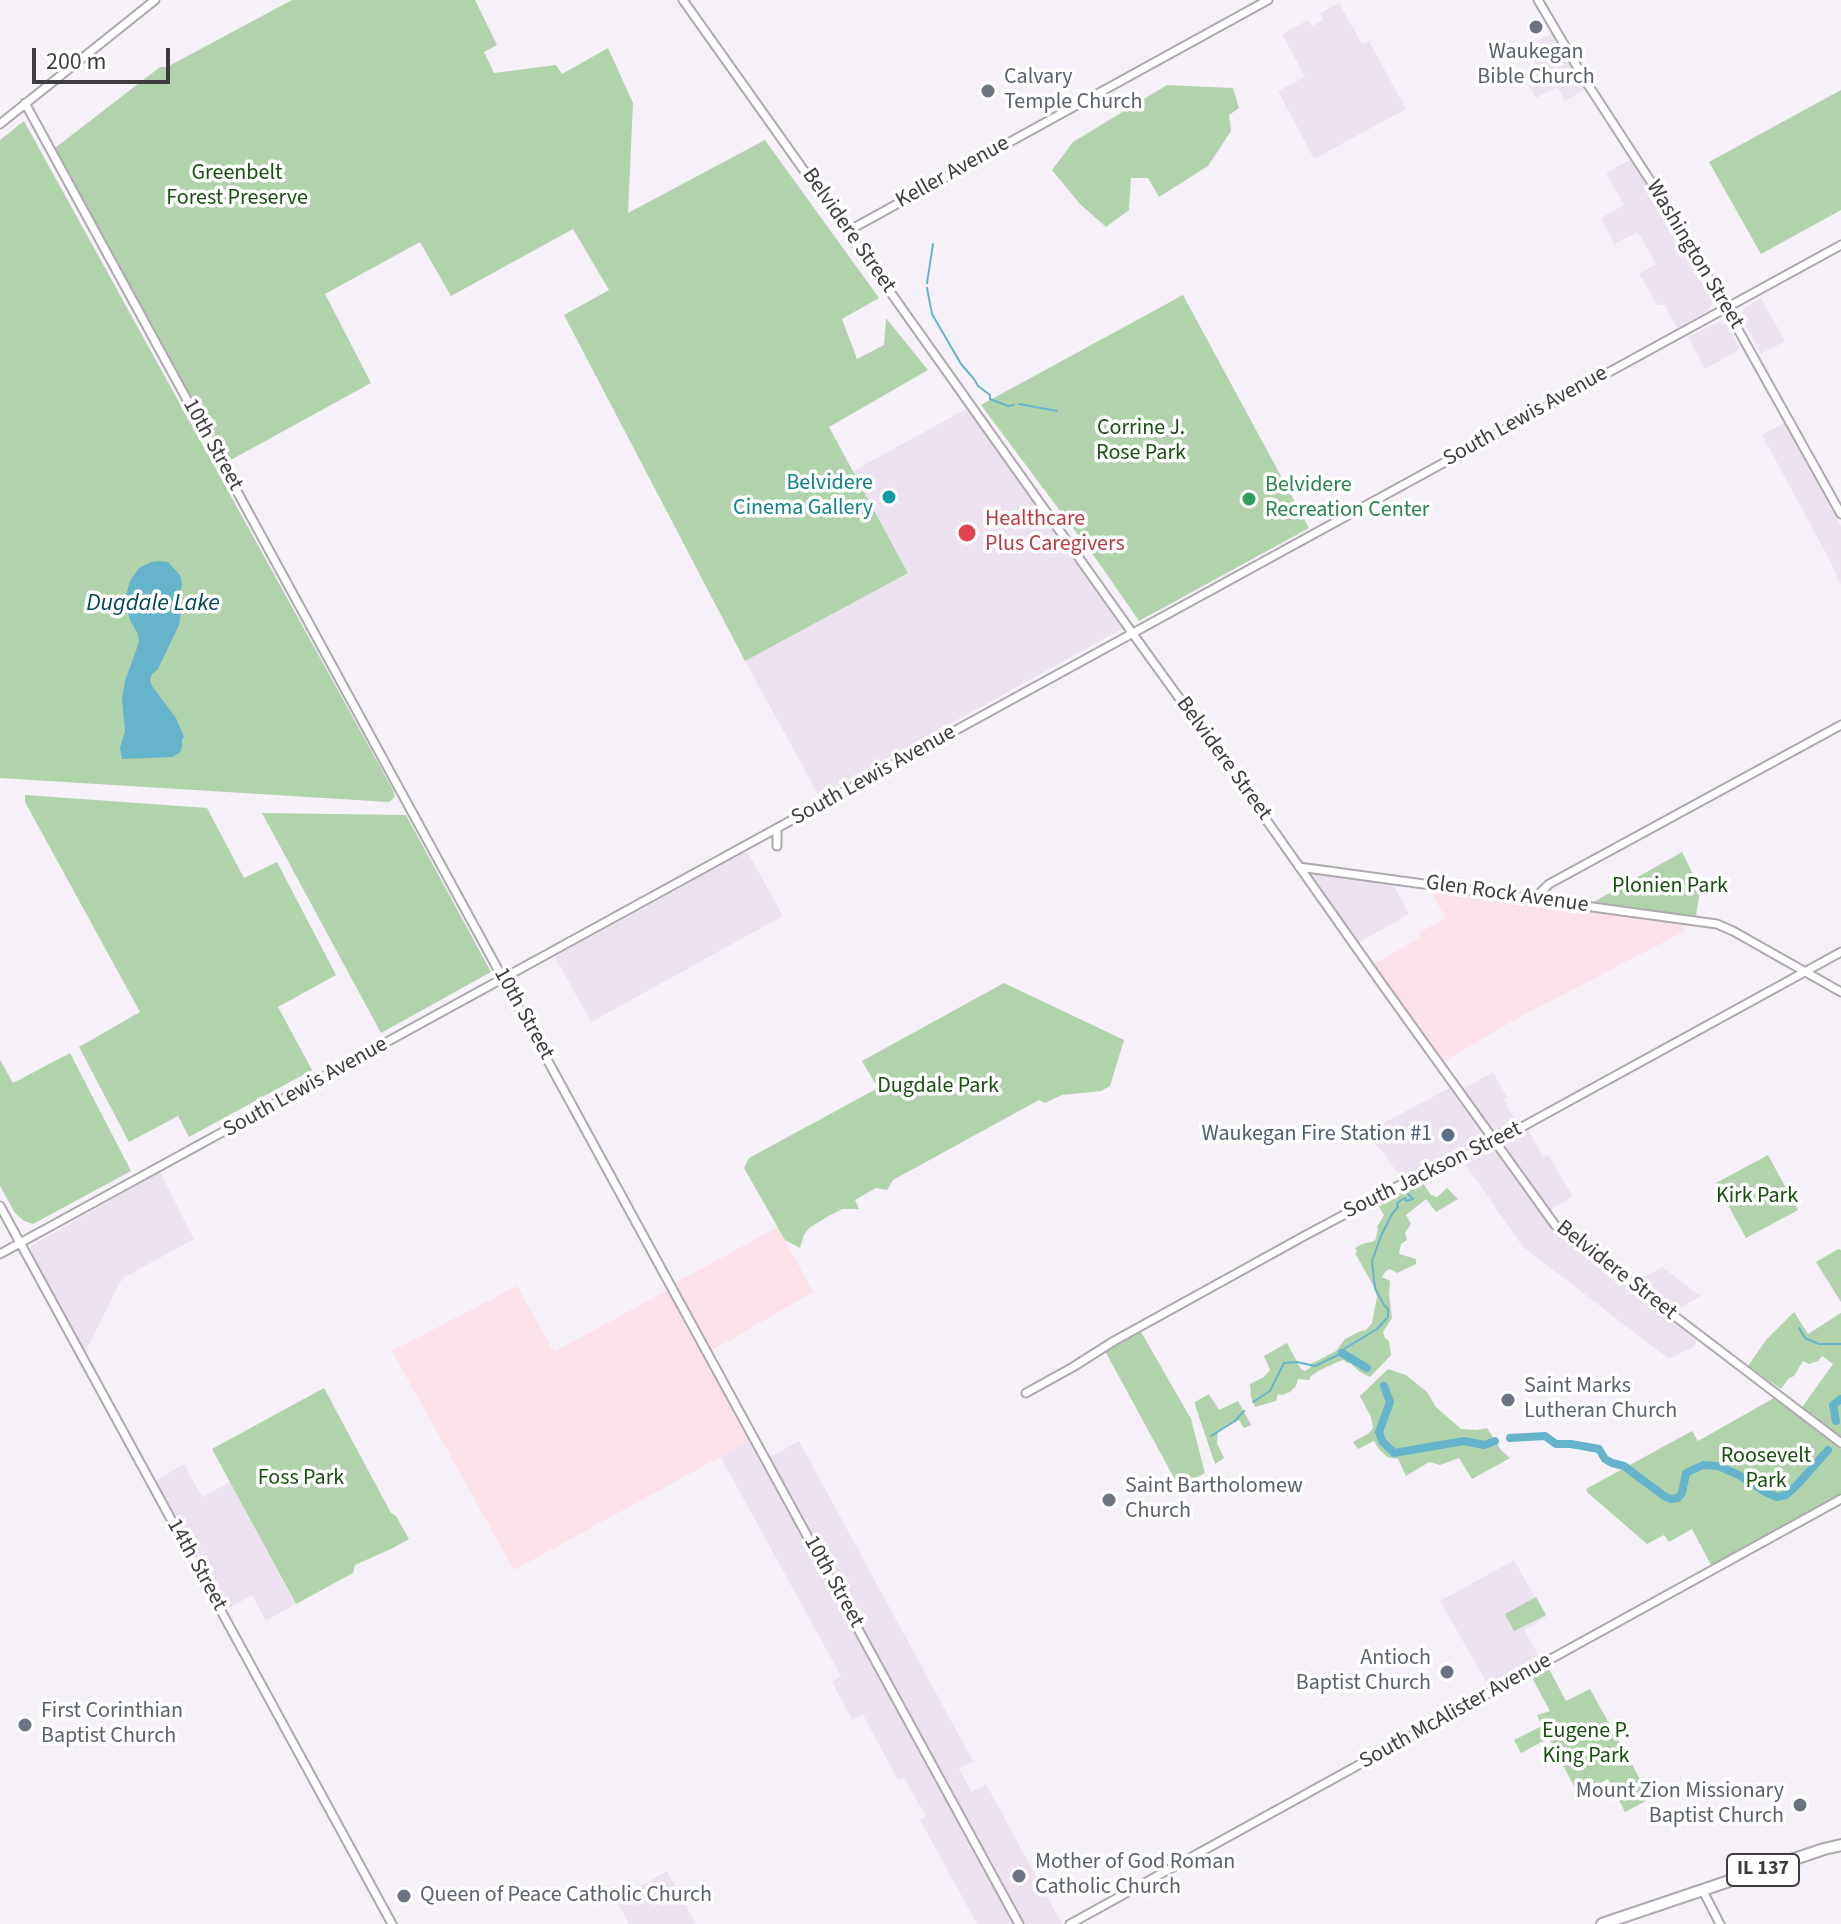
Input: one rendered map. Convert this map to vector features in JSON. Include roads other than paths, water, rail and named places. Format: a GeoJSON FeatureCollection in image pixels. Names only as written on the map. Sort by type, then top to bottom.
{"type":"FeatureCollection","features":[{"type":"Feature","properties":{"kind":"highway","name":"IL 137"},"geometry":{"type":"LineString","coordinates":[[1602,1924],[1841,1845]]}},
{"type":"Feature","properties":{"kind":"street"},"geometry":{"type":"LineString","coordinates":[[0,124],[155,0]]}},
{"type":"Feature","properties":{"kind":"street","name":"Belvidere Street"},"geometry":{"type":"LineString","coordinates":[[683,0],[1494,1142],[1560,1230],[1841,1443]]}},
{"type":"Feature","properties":{"kind":"street","name":"Keller Avenue"},"geometry":{"type":"LineString","coordinates":[[848,231],[1268,0]]}},
{"type":"Feature","properties":{"kind":"street","name":"Washington Street"},"geometry":{"type":"LineString","coordinates":[[1538,0],[1585,80],[1666,205],[1841,514]]}},
{"type":"Feature","properties":{"kind":"street","name":"10th Street"},"geometry":{"type":"LineString","coordinates":[[25,103],[1019,1924]]}},
{"type":"Feature","properties":{"kind":"street","name":"South Lewis Avenue"},"geometry":{"type":"LineString","coordinates":[[0,1254],[1841,245]]}},
{"type":"Feature","properties":{"kind":"street"},"geometry":{"type":"LineString","coordinates":[[1538,899],[1549,884],[1841,725]]}},
{"type":"Feature","properties":{"kind":"street"},"geometry":{"type":"LineString","coordinates":[[777,830],[777,846]]}},
{"type":"Feature","properties":{"kind":"street","name":"Glen Rock Avenue"},"geometry":{"type":"LineString","coordinates":[[1299,867],[1717,924],[1841,992]]}},
{"type":"Feature","properties":{"kind":"street","name":"South Jackson Street"},"geometry":{"type":"LineString","coordinates":[[1026,1393],[1333,1220],[1411,1179],[1494,1142],[1841,952]]}},
{"type":"Feature","properties":{"kind":"street","name":"14th Street"},"geometry":{"type":"LineString","coordinates":[[0,1206],[392,1924]]}},
{"type":"Feature","properties":{"kind":"street","name":"South McAlister Avenue"},"geometry":{"type":"LineString","coordinates":[[1070,1924],[1841,1499]]}},
{"type":"Feature","properties":{"kind":"street"},"geometry":{"type":"LineString","coordinates":[[1703,1891],[1720,1924]]}},
{"type":"Feature","properties":{"kind":"water","name":"Dugdale Lake"},"geometry":{"type":"Polygon","coordinates":[[[160,561],[168,562],[180,575],[181,613],[179,625],[150,680],[176,718],[184,737],[180,752],[173,757],[122,759],[120,748],[125,731],[122,699],[139,642],[124,602],[130,581],[139,568],[160,561]]]}},
{"type":"Feature","properties":{"kind":"waterway"},"geometry":{"type":"LineString","coordinates":[[927,283],[933,244]]}},
{"type":"Feature","properties":{"kind":"waterway"},"geometry":{"type":"LineString","coordinates":[[927,288],[932,314],[961,364],[978,386],[990,395],[990,399],[1008,406],[1014,405]]}},
{"type":"Feature","properties":{"kind":"waterway"},"geometry":{"type":"LineString","coordinates":[[1019,404],[1057,411]]}},
{"type":"Feature","properties":{"kind":"waterway"},"geometry":{"type":"LineString","coordinates":[[1253,1402],[1270,1391],[1284,1363],[1315,1366],[1342,1353],[1377,1329],[1388,1317],[1388,1309],[1375,1288],[1372,1261],[1381,1236],[1398,1207],[1397,1203],[1405,1198],[1406,1201],[1413,1199],[1404,1190]]}},
{"type":"Feature","properties":{"kind":"waterway"},"geometry":{"type":"LineString","coordinates":[[1799,1328],[1805,1338],[1819,1344],[1841,1344]]}},
{"type":"Feature","properties":{"kind":"waterway"},"geometry":{"type":"LineString","coordinates":[[1342,1353],[1367,1368]]}},
{"type":"Feature","properties":{"kind":"waterway"},"geometry":{"type":"LineString","coordinates":[[1384,1386],[1390,1402],[1379,1432],[1382,1441],[1394,1453],[1464,1441],[1484,1445],[1495,1441]]}},
{"type":"Feature","properties":{"kind":"waterway"},"geometry":{"type":"LineString","coordinates":[[1836,1421],[1833,1405],[1841,1399]]}},
{"type":"Feature","properties":{"kind":"waterway"},"geometry":{"type":"LineString","coordinates":[[1211,1436],[1235,1421],[1244,1411]]}},
{"type":"Feature","properties":{"kind":"waterway"},"geometry":{"type":"LineString","coordinates":[[1510,1438],[1545,1436],[1556,1444],[1599,1449],[1605,1459],[1624,1466],[1671,1499],[1678,1498],[1682,1493],[1686,1473],[1703,1465],[1718,1466],[1739,1475],[1777,1497],[1786,1495],[1828,1450]]}},
{"type":"Feature","properties":{"kind":"place","name":"Waukegan Bible Church"},"geometry":{"type":"Point","coordinates":[1536,27]}},
{"type":"Feature","properties":{"kind":"place","name":"Calvary Temple Church"},"geometry":{"type":"Point","coordinates":[988,91]}},
{"type":"Feature","properties":{"kind":"place","name":"Belvidere Cinema Gallery"},"geometry":{"type":"Point","coordinates":[889,497]}},
{"type":"Feature","properties":{"kind":"place","name":"Belvidere Recreation Center"},"geometry":{"type":"Point","coordinates":[1249,499]}},
{"type":"Feature","properties":{"kind":"place","name":"Healthcare Plus Caregivers"},"geometry":{"type":"Point","coordinates":[967,533]}},
{"type":"Feature","properties":{"kind":"place","name":"Waukegan Fire Station #1"},"geometry":{"type":"Point","coordinates":[1448,1135]}},
{"type":"Feature","properties":{"kind":"place","name":"Saint Marks Lutheran Church"},"geometry":{"type":"Point","coordinates":[1508,1400]}},
{"type":"Feature","properties":{"kind":"place","name":"Saint Bartholomew Church"},"geometry":{"type":"Point","coordinates":[1109,1500]}},
{"type":"Feature","properties":{"kind":"place","name":"Antioch Baptist Church"},"geometry":{"type":"Point","coordinates":[1447,1672]}},
{"type":"Feature","properties":{"kind":"place","name":"First Corinthian Baptist Church"},"geometry":{"type":"Point","coordinates":[25,1725]}},
{"type":"Feature","properties":{"kind":"place","name":"Mount Zion Missionary Baptist Church"},"geometry":{"type":"Point","coordinates":[1800,1805]}},
{"type":"Feature","properties":{"kind":"place","name":"Mother of God Roman Catholic Church"},"geometry":{"type":"Point","coordinates":[1019,1876]}},
{"type":"Feature","properties":{"kind":"place","name":"Queen of Peace Catholic Church"},"geometry":{"type":"Point","coordinates":[404,1896]}},
{"type":"Feature","properties":{"kind":"park label","name":"Greenbelt Forest Preserve"},"geometry":{"type":"Point","coordinates":[237,186]}},
{"type":"Feature","properties":{"kind":"park label","name":"Corrine J. Rose Park"},"geometry":{"type":"Point","coordinates":[1141,442]}},
{"type":"Feature","properties":{"kind":"park label","name":"Plonien Park"},"geometry":{"type":"Point","coordinates":[1670,887]}},
{"type":"Feature","properties":{"kind":"park label","name":"Dugdale Park"},"geometry":{"type":"Point","coordinates":[938,1087]}},
{"type":"Feature","properties":{"kind":"park label","name":"Kirk Park"},"geometry":{"type":"Point","coordinates":[1757,1197]}},
{"type":"Feature","properties":{"kind":"park label","name":"Roosevelt Park"},"geometry":{"type":"Point","coordinates":[1766,1470]}},
{"type":"Feature","properties":{"kind":"park label","name":"Foss Park"},"geometry":{"type":"Point","coordinates":[301,1479]}},
{"type":"Feature","properties":{"kind":"park label","name":"Eugene P. King Park"},"geometry":{"type":"Point","coordinates":[1586,1744]}}]}
